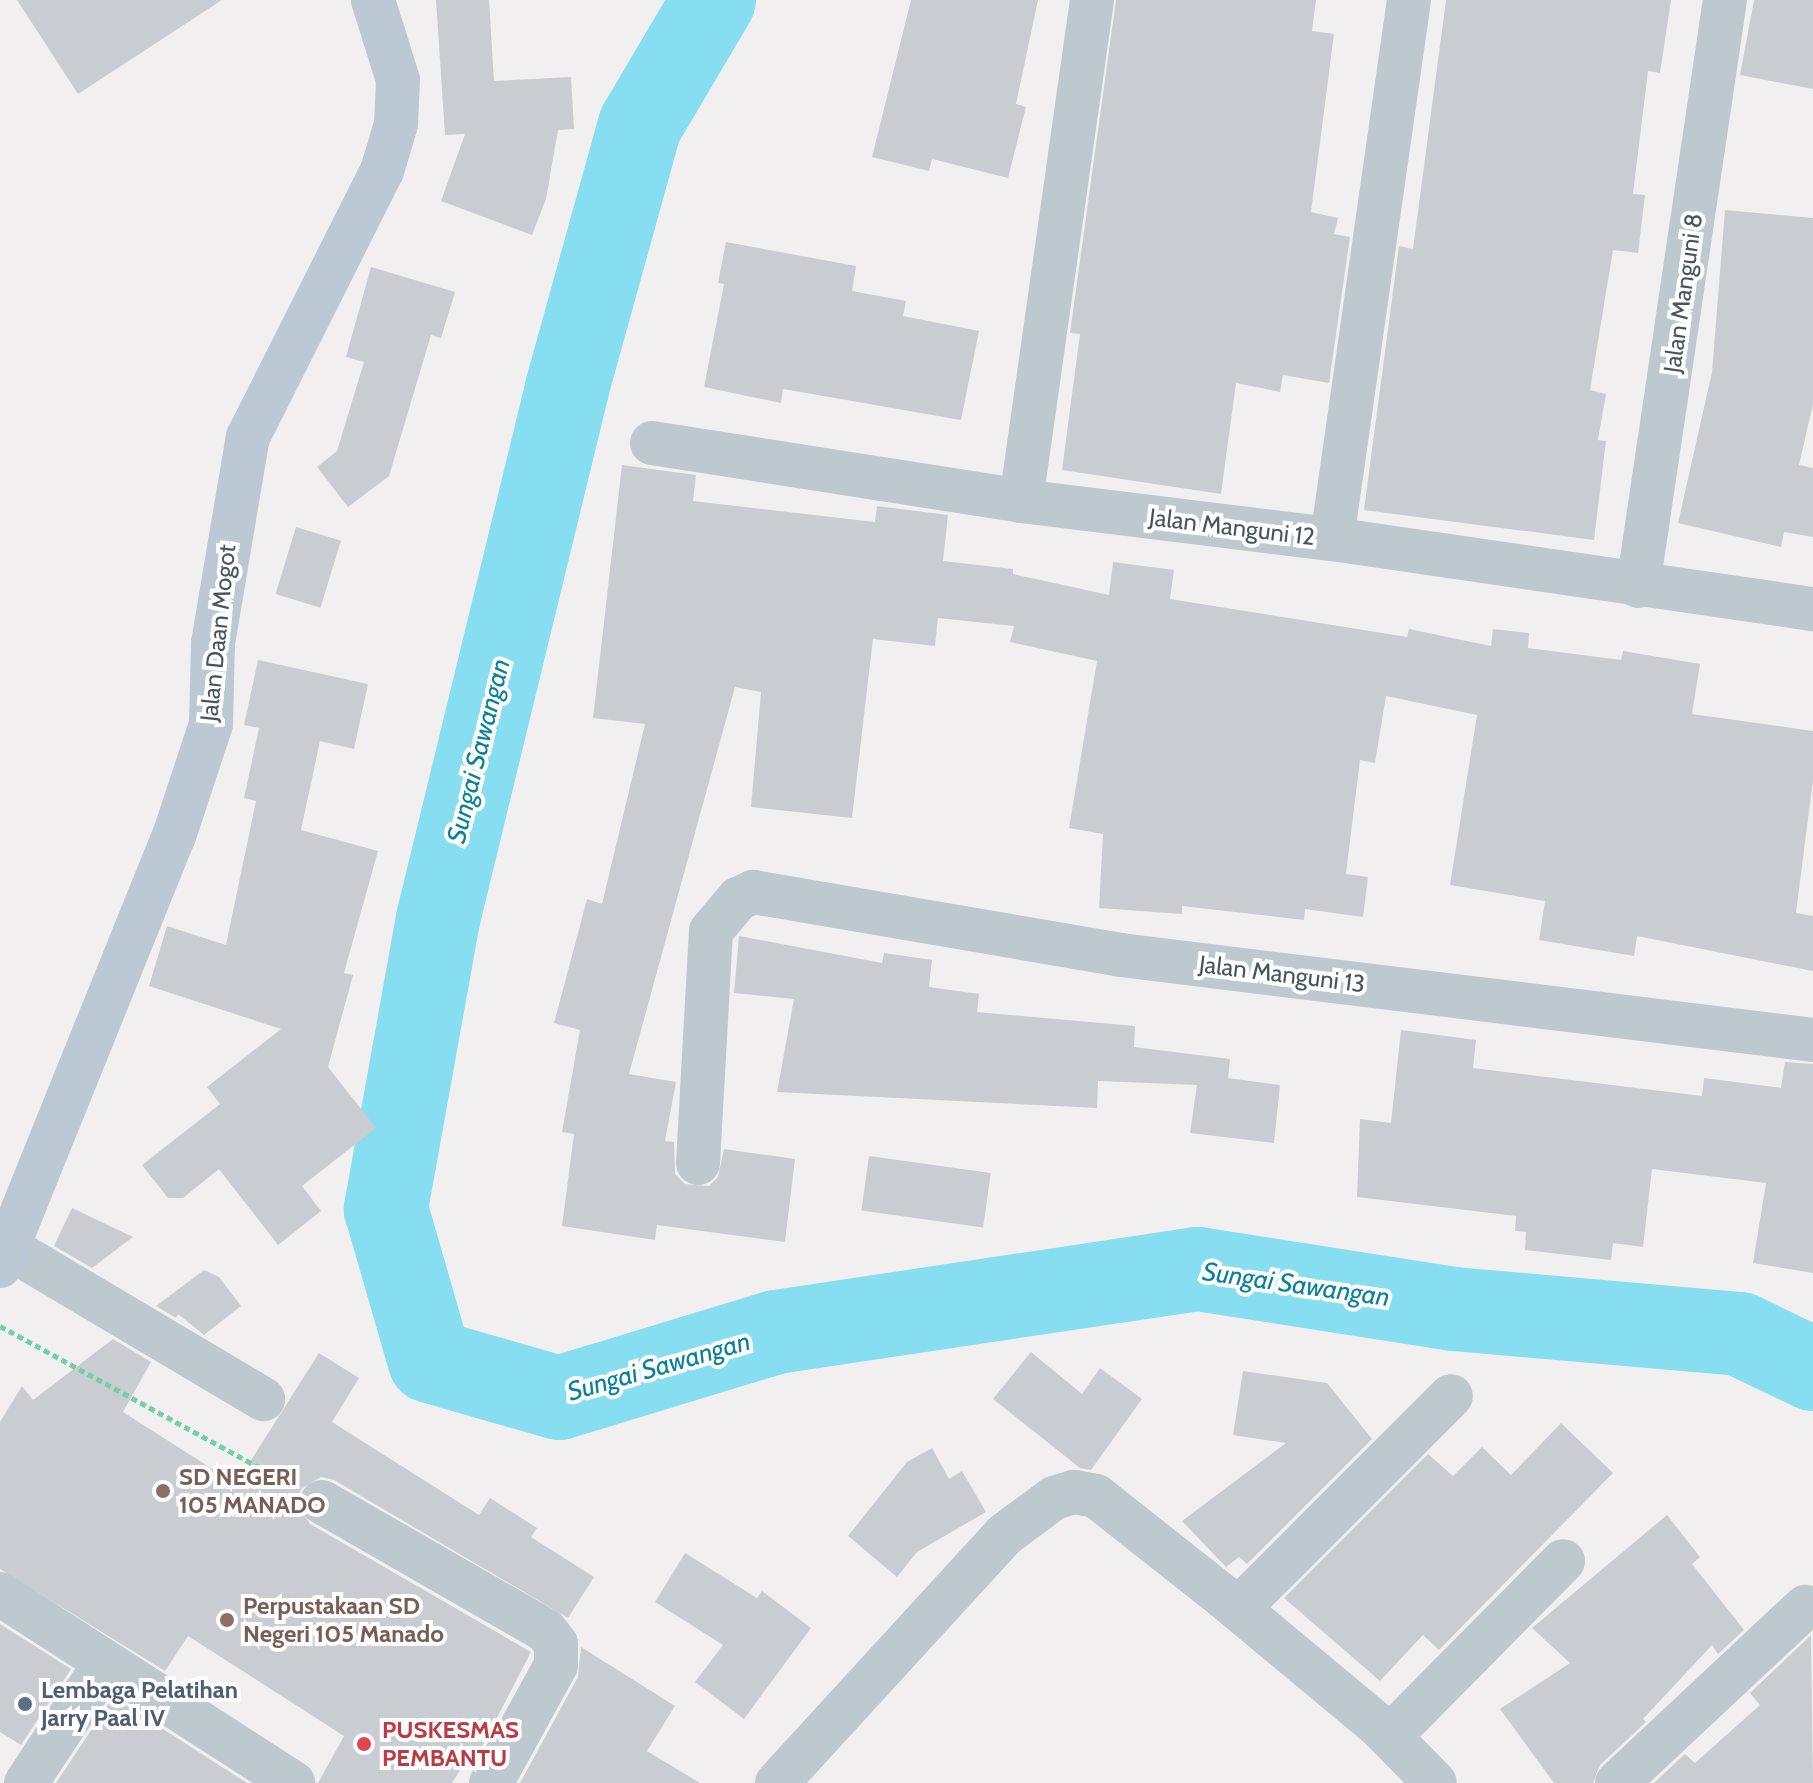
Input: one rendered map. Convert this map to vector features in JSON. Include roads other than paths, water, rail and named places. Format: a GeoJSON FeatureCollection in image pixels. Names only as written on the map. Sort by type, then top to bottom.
{"type":"FeatureCollection","features":[{"type":"Feature","properties":{"kind":"main road","name":"Jalan Daan Mogot"},"geometry":{"type":"LineString","coordinates":[[4,1257],[168,850],[211,724],[213,643],[248,437],[358,223],[396,124],[398,80],[373,0]]}},
{"type":"Feature","properties":{"kind":"street"},"geometry":{"type":"LineString","coordinates":[[1021,501],[1092,0]]}},
{"type":"Feature","properties":{"kind":"street"},"geometry":{"type":"LineString","coordinates":[[1332,539],[1409,0]]}},
{"type":"Feature","properties":{"kind":"street","name":"Jalan Manguni 8"},"geometry":{"type":"LineString","coordinates":[[1638,586],[1725,0]]}},
{"type":"Feature","properties":{"kind":"street","name":"Jalan Manguni 12"},"geometry":{"type":"LineString","coordinates":[[652,443],[1021,501],[1332,539],[1638,586],[1813,609]]}},
{"type":"Feature","properties":{"kind":"street","name":"Jalan Manguni 13"},"geometry":{"type":"LineString","coordinates":[[698,1163],[711,931],[738,899],[753,892],[1121,955],[1813,1040]]}},
{"type":"Feature","properties":{"kind":"street"},"geometry":{"type":"LineString","coordinates":[[4,1257],[263,1399]]}},
{"type":"Feature","properties":{"kind":"street"},"geometry":{"type":"LineString","coordinates":[[1238,1609],[1451,1396]]}},
{"type":"Feature","properties":{"kind":"street"},"geometry":{"type":"LineString","coordinates":[[777,1783],[941,1600],[1004,1535],[1054,1498],[1074,1492],[1096,1496],[1238,1609],[1390,1736],[1435,1783]]}},
{"type":"Feature","properties":{"kind":"street"},"geometry":{"type":"LineString","coordinates":[[322,1502],[546,1631],[556,1644],[556,1665],[491,1783]]}},
{"type":"Feature","properties":{"kind":"street"},"geometry":{"type":"LineString","coordinates":[[1390,1736],[1563,1561]]}},
{"type":"Feature","properties":{"kind":"street"},"geometry":{"type":"LineString","coordinates":[[0,1594],[293,1783]]}},
{"type":"Feature","properties":{"kind":"street"},"geometry":{"type":"LineString","coordinates":[[1617,1783],[1805,1607]]}},
{"type":"Feature","properties":{"kind":"street"},"geometry":{"type":"LineString","coordinates":[[26,1783],[105,1663]]}},
{"type":"Feature","properties":{"kind":"waterway","name":"Sungai Sawangan"},"geometry":{"type":"LineString","coordinates":[[714,0],[640,125],[567,389],[438,919],[386,1209],[430,1361],[559,1398],[776,1332],[1198,1269],[1454,1309],[1740,1334],[1813,1369]]}},
{"type":"Feature","properties":{"kind":"place","name":"SD NEGERI 105 MANADO"},"geometry":{"type":"Point","coordinates":[163,1491]}},
{"type":"Feature","properties":{"kind":"place","name":"Perpustakaan SD Negeri 105 Manado"},"geometry":{"type":"Point","coordinates":[227,1620]}},
{"type":"Feature","properties":{"kind":"place","name":"Lembaga Pelatihan Jarry Paal IV"},"geometry":{"type":"Point","coordinates":[25,1704]}},
{"type":"Feature","properties":{"kind":"place","name":"PUSKESMAS PEMBANTU"},"geometry":{"type":"Point","coordinates":[364,1744]}}]}
